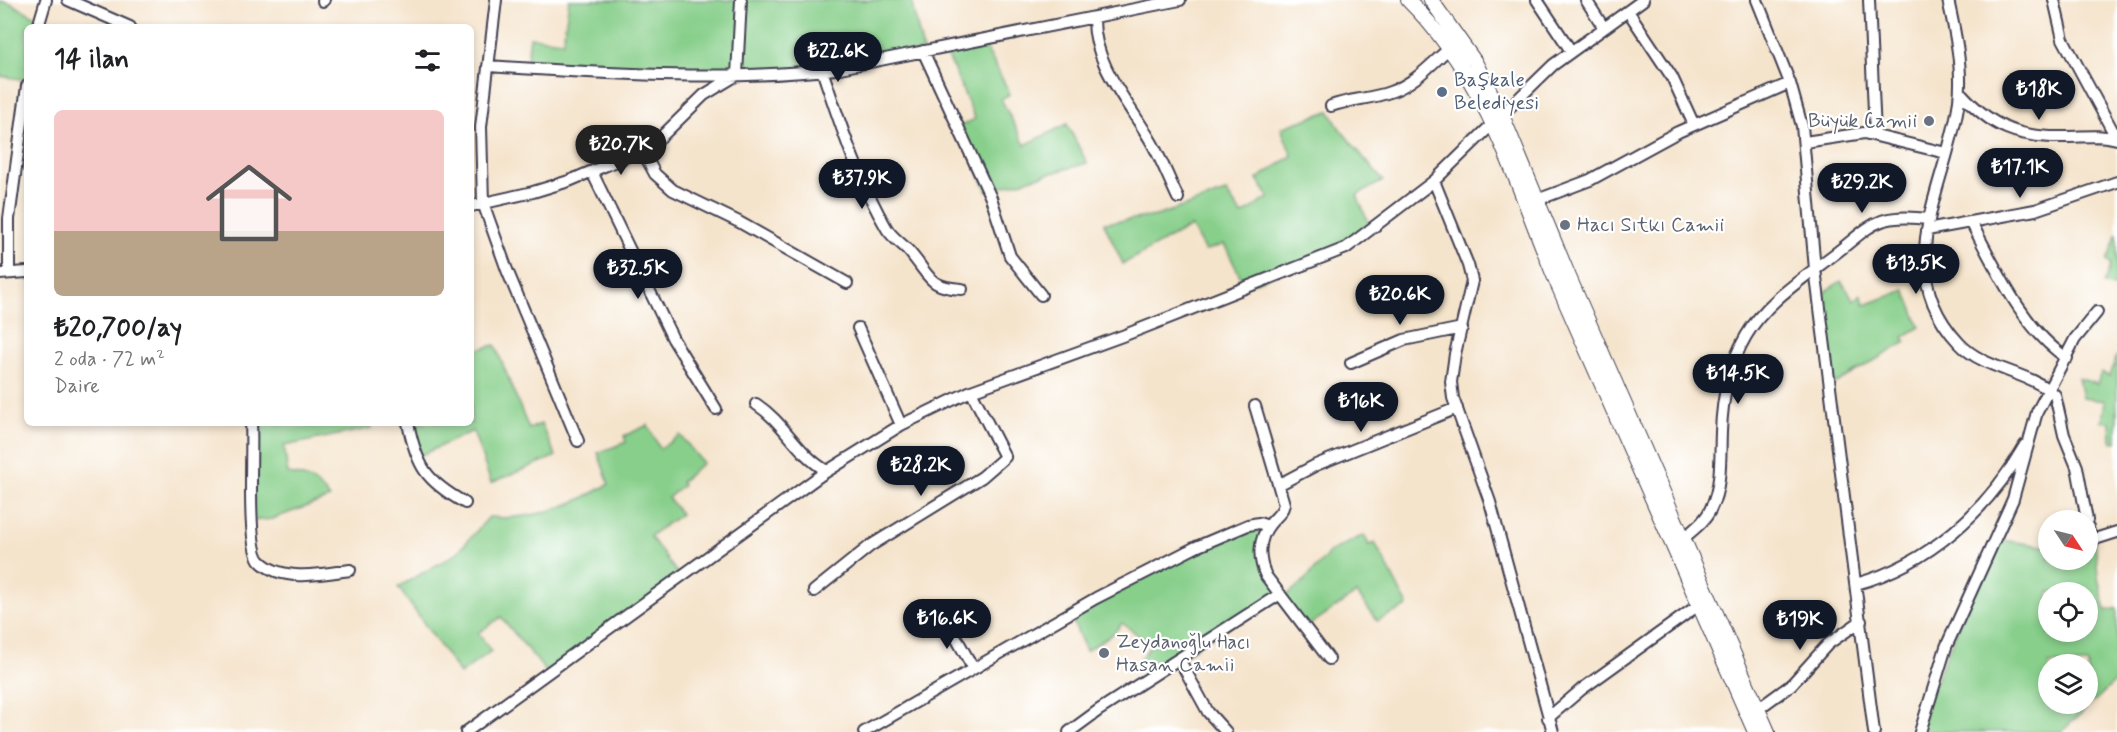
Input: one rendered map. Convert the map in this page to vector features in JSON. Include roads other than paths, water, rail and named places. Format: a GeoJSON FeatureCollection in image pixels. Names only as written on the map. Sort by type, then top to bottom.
{"type":"FeatureCollection","features":[{"type":"Feature","properties":{"kind":"main road"},"geometry":{"type":"LineString","coordinates":[[1408,0],[1455,43],[1483,76],[1558,284],[1700,604],[1751,730]]}},
{"type":"Feature","properties":{"kind":"main road"},"geometry":{"type":"LineString","coordinates":[[1431,0],[1455,43]]}},
{"type":"Feature","properties":{"kind":"main road"},"geometry":{"type":"LineString","coordinates":[[1498,120],[1537,200],[1768,732]]}},
{"type":"Feature","properties":{"kind":"street"},"geometry":{"type":"LineString","coordinates":[[39,24],[46,0]]}},
{"type":"Feature","properties":{"kind":"street"},"geometry":{"type":"LineString","coordinates":[[68,0],[123,24]]}},
{"type":"Feature","properties":{"kind":"street"},"geometry":{"type":"LineString","coordinates":[[496,0],[476,150],[483,203],[507,270],[578,441]]}},
{"type":"Feature","properties":{"kind":"street"},"geometry":{"type":"LineString","coordinates":[[737,75],[741,0]]}},
{"type":"Feature","properties":{"kind":"street"},"geometry":{"type":"LineString","coordinates":[[488,66],[737,75],[822,70],[1180,0]]}},
{"type":"Feature","properties":{"kind":"street"},"geometry":{"type":"LineString","coordinates":[[1537,0],[1571,51]]}},
{"type":"Feature","properties":{"kind":"street"},"geometry":{"type":"LineString","coordinates":[[1586,0],[1604,28]]}},
{"type":"Feature","properties":{"kind":"street"},"geometry":{"type":"LineString","coordinates":[[466,732],[827,471],[901,425],[971,391],[1125,335],[1275,274],[1329,257],[1355,242],[1434,181],[1540,76],[1628,7],[1643,0]]}},
{"type":"Feature","properties":{"kind":"street"},"geometry":{"type":"LineString","coordinates":[[1757,0],[1790,83],[1805,142],[1815,269],[1874,732]]}},
{"type":"Feature","properties":{"kind":"street"},"geometry":{"type":"LineString","coordinates":[[1869,0],[1875,134]]}},
{"type":"Feature","properties":{"kind":"street"},"geometry":{"type":"LineString","coordinates":[[1948,0],[1960,92],[1928,225],[1926,266],[1929,290],[1943,321],[1955,339],[1978,359],[2049,390],[2057,399],[2064,435],[2078,466],[2085,510]]}},
{"type":"Feature","properties":{"kind":"street"},"geometry":{"type":"LineString","coordinates":[[2054,0],[2063,39],[2117,139]]}},
{"type":"Feature","properties":{"kind":"street"},"geometry":{"type":"LineString","coordinates":[[1628,7],[1672,77],[1694,124]]}},
{"type":"Feature","properties":{"kind":"street"},"geometry":{"type":"LineString","coordinates":[[1094,18],[1095,37],[1103,60],[1155,150],[1178,198]]}},
{"type":"Feature","properties":{"kind":"street"},"geometry":{"type":"LineString","coordinates":[[1331,106],[1382,94],[1403,86],[1419,76],[1455,43]]}},
{"type":"Feature","properties":{"kind":"street"},"geometry":{"type":"LineString","coordinates":[[923,51],[991,198],[1010,256],[1041,295]]}},
{"type":"Feature","properties":{"kind":"street"},"geometry":{"type":"LineString","coordinates":[[822,70],[846,138],[887,228],[912,255],[928,279],[945,288],[962,289]]}},
{"type":"Feature","properties":{"kind":"street"},"geometry":{"type":"LineString","coordinates":[[474,205],[533,192],[592,172],[642,150],[661,137],[704,94],[737,75]]}},
{"type":"Feature","properties":{"kind":"street"},"geometry":{"type":"LineString","coordinates":[[1537,200],[1590,180],[1694,124],[1790,83]]}},
{"type":"Feature","properties":{"kind":"street"},"geometry":{"type":"LineString","coordinates":[[1960,92],[1987,119],[2009,130],[2048,136],[2096,135],[2117,139]]}},
{"type":"Feature","properties":{"kind":"street"},"geometry":{"type":"LineString","coordinates":[[24,108],[4,274],[24,272]]}},
{"type":"Feature","properties":{"kind":"street"},"geometry":{"type":"LineString","coordinates":[[1805,142],[1856,133],[1875,134],[1946,153]]}},
{"type":"Feature","properties":{"kind":"street"},"geometry":{"type":"LineString","coordinates":[[642,150],[655,174],[673,190],[739,222],[847,283]]}},
{"type":"Feature","properties":{"kind":"street"},"geometry":{"type":"LineString","coordinates":[[592,172],[674,339],[717,409]]}},
{"type":"Feature","properties":{"kind":"street"},"geometry":{"type":"LineString","coordinates":[[1434,181],[1471,273],[1470,296],[1451,382],[1457,408],[1510,569],[1549,727]]}},
{"type":"Feature","properties":{"kind":"street"},"geometry":{"type":"LineString","coordinates":[[1684,538],[1706,517],[1713,503],[1720,468],[1724,398],[1735,359],[1745,337],[1762,313],[1815,269],[1878,221],[1896,216],[1928,225],[1971,222],[2053,205],[2117,182]]}},
{"type":"Feature","properties":{"kind":"street"},"geometry":{"type":"LineString","coordinates":[[1971,222],[2019,305],[2049,344],[2067,358]]}},
{"type":"Feature","properties":{"kind":"street"},"geometry":{"type":"LineString","coordinates":[[1920,732],[1946,647],[2013,499],[2037,412],[2079,333],[2097,312]]}},
{"type":"Feature","properties":{"kind":"street"},"geometry":{"type":"LineString","coordinates":[[858,328],[901,425]]}},
{"type":"Feature","properties":{"kind":"street"},"geometry":{"type":"LineString","coordinates":[[1352,363],[1404,340],[1462,328]]}},
{"type":"Feature","properties":{"kind":"street"},"geometry":{"type":"LineString","coordinates":[[814,591],[870,546],[982,477],[1005,457],[971,391]]}},
{"type":"Feature","properties":{"kind":"street"},"geometry":{"type":"LineString","coordinates":[[756,404],[778,421],[803,454],[827,471]]}},
{"type":"Feature","properties":{"kind":"street"},"geometry":{"type":"LineString","coordinates":[[1255,406],[1280,484],[1282,510],[1268,526],[1260,548],[1261,563],[1280,594],[1329,659]]}},
{"type":"Feature","properties":{"kind":"street"},"geometry":{"type":"LineString","coordinates":[[1280,484],[1316,465],[1457,408]]}},
{"type":"Feature","properties":{"kind":"street"},"geometry":{"type":"LineString","coordinates":[[251,426],[251,534],[256,555],[270,567],[290,574],[307,575],[350,570]]}},
{"type":"Feature","properties":{"kind":"street"},"geometry":{"type":"LineString","coordinates":[[409,426],[414,449],[427,476],[436,486],[465,504]]}},
{"type":"Feature","properties":{"kind":"street"},"geometry":{"type":"LineString","coordinates":[[1856,584],[1893,573],[1950,536],[2004,478],[2029,437]]}},
{"type":"Feature","properties":{"kind":"street"},"geometry":{"type":"LineString","coordinates":[[864,732],[1096,598],[1196,547],[1248,525],[1259,523],[1268,526]]}},
{"type":"Feature","properties":{"kind":"street"},"geometry":{"type":"LineString","coordinates":[[2098,538],[2117,532]]}},
{"type":"Feature","properties":{"kind":"street"},"geometry":{"type":"LineString","coordinates":[[1069,732],[1280,594]]}},
{"type":"Feature","properties":{"kind":"street"},"geometry":{"type":"LineString","coordinates":[[1549,727],[1582,689],[1700,604]]}},
{"type":"Feature","properties":{"kind":"street"},"geometry":{"type":"LineString","coordinates":[[931,626],[960,609]]}},
{"type":"Feature","properties":{"kind":"street"},"geometry":{"type":"LineString","coordinates":[[945,618],[973,668]]}},
{"type":"Feature","properties":{"kind":"street"},"geometry":{"type":"LineString","coordinates":[[1758,709],[1791,685],[1828,644],[1861,621]]}},
{"type":"Feature","properties":{"kind":"street"},"geometry":{"type":"LineString","coordinates":[[1179,659],[1208,712],[1226,732]]}},
{"type":"Feature","properties":{"kind":"place","name":"Başkale Belediyesi"},"geometry":{"type":"Point","coordinates":[1442,92]}},
{"type":"Feature","properties":{"kind":"place","name":"Büyük Camii"},"geometry":{"type":"Point","coordinates":[1929,121]}},
{"type":"Feature","properties":{"kind":"place","name":"Hacı Sıtkı Camii"},"geometry":{"type":"Point","coordinates":[1565,225]}},
{"type":"Feature","properties":{"kind":"place","name":"Zeydanoğlu Hacı Hasan Camii"},"geometry":{"type":"Point","coordinates":[1104,653]}}]}
